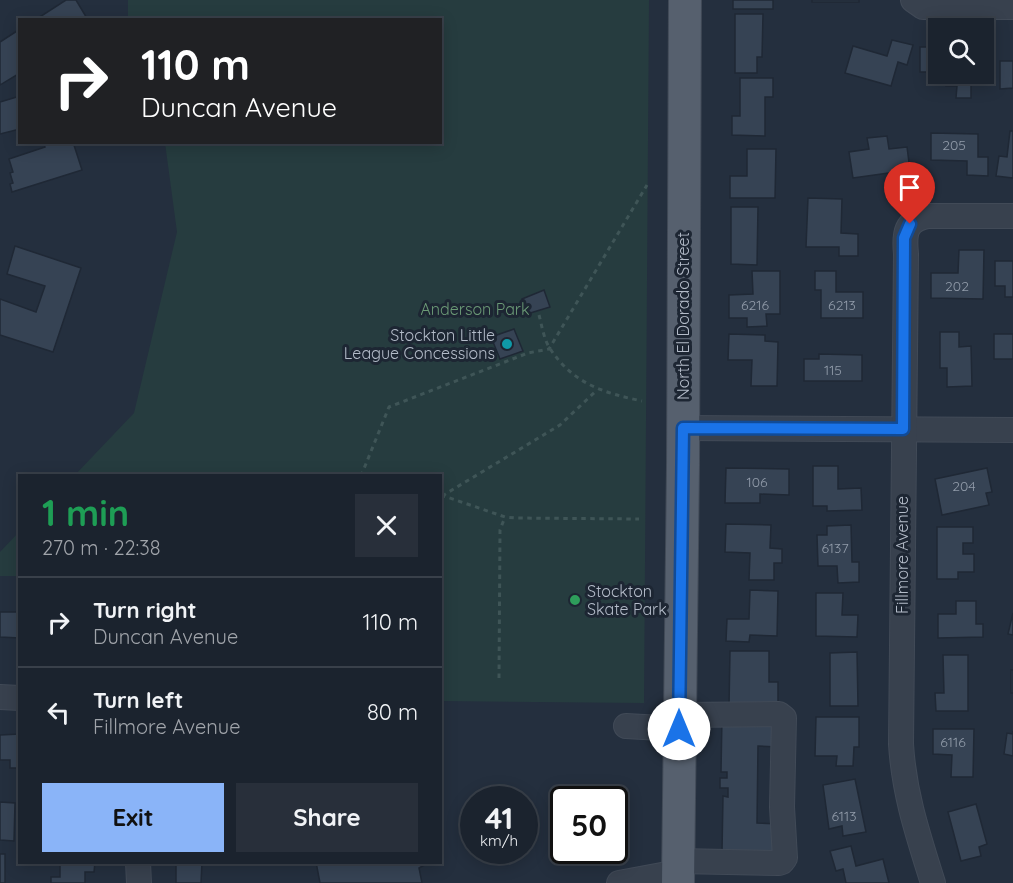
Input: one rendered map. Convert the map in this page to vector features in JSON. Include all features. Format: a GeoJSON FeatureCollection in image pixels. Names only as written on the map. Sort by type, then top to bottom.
{"type":"FeatureCollection","features":[{"type":"Feature","properties":{"kind":"main road","name":"North El Dorado Street"},"geometry":{"type":"LineString","coordinates":[[678,872],[685,0]]}},
{"type":"Feature","properties":{"kind":"street"},"geometry":{"type":"LineString","coordinates":[[914,0],[923,7],[1013,7]]}},
{"type":"Feature","properties":{"kind":"street","name":"Fillmore Avenue"},"geometry":{"type":"LineString","coordinates":[[933,883],[908,802],[902,765],[904,238],[910,224],[918,218],[1013,216]]}},
{"type":"Feature","properties":{"kind":"street"},"geometry":{"type":"LineString","coordinates":[[683,428],[1013,430]]}},
{"type":"Feature","properties":{"kind":"street"},"geometry":{"type":"LineString","coordinates":[[0,698],[18,698]]}},
{"type":"Feature","properties":{"kind":"street"},"geometry":{"type":"LineString","coordinates":[[619,883],[678,872],[779,863],[785,858],[782,807],[784,718],[779,714],[626,726]]}},
{"type":"Feature","properties":{"kind":"street"},"geometry":{"type":"LineString","coordinates":[[138,864],[139,883]]}},
{"type":"Feature","properties":{"kind":"path"},"geometry":{"type":"LineString","coordinates":[[362,474],[389,407],[528,353],[549,349],[647,185]]}},
{"type":"Feature","properties":{"kind":"path"},"geometry":{"type":"LineString","coordinates":[[539,315],[549,349],[567,368],[597,390],[642,401]]}},
{"type":"Feature","properties":{"kind":"path"},"geometry":{"type":"LineString","coordinates":[[442,496],[560,425],[597,390]]}},
{"type":"Feature","properties":{"kind":"path"},"geometry":{"type":"LineString","coordinates":[[442,496],[505,517],[639,519]]}},
{"type":"Feature","properties":{"kind":"path"},"geometry":{"type":"LineString","coordinates":[[499,678],[500,530],[505,517]]}},
{"type":"Feature","properties":{"kind":"green space","name":"Anderson Park"},"geometry":{"type":"Polygon","coordinates":[[[128,0],[649,0],[644,703],[442,701],[442,474],[76,474],[134,413],[177,232],[165,144],[442,144],[442,18],[128,18],[128,0]]]}},
{"type":"Feature","properties":{"kind":"green space"},"geometry":{"type":"Polygon","coordinates":[[[18,533],[18,576],[0,576],[0,552],[18,533]]]}},
{"type":"Feature","properties":{"kind":"building"},"geometry":{"type":"Polygon","coordinates":[[[66,0],[76,0],[87,18],[38,18],[66,0]]]}},
{"type":"Feature","properties":{"kind":"building"},"geometry":{"type":"Polygon","coordinates":[[[733,0],[773,0],[773,9],[733,9],[733,0]]]}},
{"type":"Feature","properties":{"kind":"building"},"geometry":{"type":"Polygon","coordinates":[[[812,0],[859,0],[859,2],[812,2],[812,0]]]}},
{"type":"Feature","properties":{"kind":"building"},"geometry":{"type":"Polygon","coordinates":[[[735,14],[763,14],[762,57],[757,57],[757,73],[735,73],[735,14]]]}},
{"type":"Feature","properties":{"kind":"building"},"geometry":{"type":"Polygon","coordinates":[[[18,30],[18,74],[0,85],[0,42],[18,30]]]}},
{"type":"Feature","properties":{"kind":"building"},"geometry":{"type":"Polygon","coordinates":[[[892,40],[913,45],[907,65],[898,62],[891,86],[845,73],[853,46],[887,56],[892,40]]]}},
{"type":"Feature","properties":{"kind":"building"},"geometry":{"type":"Polygon","coordinates":[[[920,47],[928,47],[928,72],[920,72],[920,47]]]}},
{"type":"Feature","properties":{"kind":"building"},"geometry":{"type":"Polygon","coordinates":[[[1000,61],[1013,61],[1013,88],[1000,89],[1000,61]]]}},
{"type":"Feature","properties":{"kind":"building"},"geometry":{"type":"Polygon","coordinates":[[[740,78],[773,78],[773,97],[765,97],[765,136],[732,135],[732,116],[740,116],[740,78]]]}},
{"type":"Feature","properties":{"kind":"building"},"geometry":{"type":"Polygon","coordinates":[[[946,84],[971,84],[971,98],[956,98],[957,86],[946,86],[946,84]]]}},
{"type":"Feature","properties":{"kind":"building"},"geometry":{"type":"Polygon","coordinates":[[[18,97],[18,130],[0,134],[0,102],[18,97]]]}},
{"type":"Feature","properties":{"kind":"building"},"geometry":{"type":"Polygon","coordinates":[[[1010,131],[1013,131],[1013,178],[996,176],[999,156],[1007,157],[1010,131]]]}},
{"type":"Feature","properties":{"kind":"building"},"geometry":{"type":"Polygon","coordinates":[[[931,133],[978,134],[978,157],[988,157],[988,176],[967,175],[967,161],[931,160],[931,133]]]}},
{"type":"Feature","properties":{"kind":"building"},"geometry":{"type":"Polygon","coordinates":[[[887,136],[889,149],[907,147],[910,170],[853,178],[849,152],[869,149],[867,138],[887,136]]]}},
{"type":"Feature","properties":{"kind":"building"},"geometry":{"type":"Polygon","coordinates":[[[44,144],[74,144],[82,170],[12,192],[10,184],[13,183],[10,173],[13,172],[9,159],[45,147],[44,144]]]}},
{"type":"Feature","properties":{"kind":"building"},"geometry":{"type":"Polygon","coordinates":[[[747,149],[776,149],[775,198],[730,198],[730,176],[747,176],[747,149]]]}},
{"type":"Feature","properties":{"kind":"building"},"geometry":{"type":"Polygon","coordinates":[[[808,198],[842,199],[841,233],[858,234],[858,256],[839,256],[839,247],[806,247],[808,198]]]}},
{"type":"Feature","properties":{"kind":"building"},"geometry":{"type":"Polygon","coordinates":[[[731,207],[758,207],[757,265],[731,264],[731,207]]]}},
{"type":"Feature","properties":{"kind":"building"},"geometry":{"type":"Polygon","coordinates":[[[15,246],[81,268],[53,352],[0,335],[0,299],[36,312],[45,286],[7,274],[15,246]]]}},
{"type":"Feature","properties":{"kind":"building"},"geometry":{"type":"Polygon","coordinates":[[[959,250],[984,250],[983,299],[931,298],[931,273],[958,273],[959,250]]]}},
{"type":"Feature","properties":{"kind":"building"},"geometry":{"type":"Polygon","coordinates":[[[995,261],[1013,261],[1013,297],[1005,297],[1005,286],[995,286],[995,261]]]}},
{"type":"Feature","properties":{"kind":"building"},"geometry":{"type":"Polygon","coordinates":[[[752,271],[780,271],[780,314],[766,314],[767,326],[747,327],[747,318],[729,318],[729,295],[753,294],[752,271]]]}},
{"type":"Feature","properties":{"kind":"building"},"geometry":{"type":"Polygon","coordinates":[[[815,271],[836,271],[836,292],[863,292],[863,318],[821,318],[821,290],[815,290],[815,271]]]}},
{"type":"Feature","properties":{"kind":"building"},"geometry":{"type":"Polygon","coordinates":[[[544,290],[550,307],[527,314],[522,299],[544,290]]]}},
{"type":"Feature","properties":{"kind":"building","name":"Stockton Little League Concessions"},"geometry":{"type":"Polygon","coordinates":[[[514,329],[523,351],[500,359],[491,337],[514,329]]]}},
{"type":"Feature","properties":{"kind":"building"},"geometry":{"type":"Polygon","coordinates":[[[940,332],[959,332],[959,347],[971,346],[972,386],[947,387],[947,368],[940,368],[940,332]]]}},
{"type":"Feature","properties":{"kind":"building"},"geometry":{"type":"Polygon","coordinates":[[[729,334],[765,335],[765,341],[778,342],[777,386],[751,386],[752,360],[728,360],[729,334]]]}},
{"type":"Feature","properties":{"kind":"building"},"geometry":{"type":"Polygon","coordinates":[[[994,334],[1013,334],[1013,359],[994,359],[994,334]]]}},
{"type":"Feature","properties":{"kind":"building"},"geometry":{"type":"Polygon","coordinates":[[[819,354],[862,355],[862,381],[804,381],[804,359],[819,359],[819,354]]]}},
{"type":"Feature","properties":{"kind":"building"},"geometry":{"type":"Polygon","coordinates":[[[813,466],[838,466],[838,489],[861,488],[862,510],[827,511],[827,506],[813,506],[813,466]]]}},
{"type":"Feature","properties":{"kind":"building"},"geometry":{"type":"Polygon","coordinates":[[[726,468],[789,469],[789,495],[760,494],[760,503],[725,503],[726,468]]]}},
{"type":"Feature","properties":{"kind":"building"},"geometry":{"type":"Polygon","coordinates":[[[987,468],[992,492],[986,493],[989,505],[942,515],[935,479],[987,468]]]}},
{"type":"Feature","properties":{"kind":"building"},"geometry":{"type":"Polygon","coordinates":[[[726,524],[771,525],[770,548],[782,549],[782,563],[774,563],[774,580],[749,580],[750,553],[725,552],[726,524]]]}},
{"type":"Feature","properties":{"kind":"building"},"geometry":{"type":"Polygon","coordinates":[[[851,525],[852,562],[859,562],[859,582],[838,583],[837,566],[818,566],[817,535],[827,535],[827,526],[851,525]]]}},
{"type":"Feature","properties":{"kind":"building"},"geometry":{"type":"Polygon","coordinates":[[[937,527],[973,527],[973,543],[963,543],[963,554],[974,554],[974,572],[958,572],[958,579],[937,579],[937,527]]]}},
{"type":"Feature","properties":{"kind":"building"},"geometry":{"type":"Polygon","coordinates":[[[750,590],[778,591],[777,636],[750,635],[749,642],[726,641],[727,619],[749,619],[750,590]]]}},
{"type":"Feature","properties":{"kind":"building"},"geometry":{"type":"Polygon","coordinates":[[[816,593],[843,593],[842,615],[858,615],[857,637],[816,636],[816,593]]]}},
{"type":"Feature","properties":{"kind":"building"},"geometry":{"type":"Polygon","coordinates":[[[956,601],[976,601],[976,624],[983,624],[983,637],[938,638],[938,614],[956,614],[956,601]]]}},
{"type":"Feature","properties":{"kind":"building"},"geometry":{"type":"Polygon","coordinates":[[[0,612],[18,612],[18,638],[0,637],[0,612]]]}},
{"type":"Feature","properties":{"kind":"building"},"geometry":{"type":"Polygon","coordinates":[[[1013,613],[1013,635],[1008,634],[1013,613]]]}},
{"type":"Feature","properties":{"kind":"building"},"geometry":{"type":"Polygon","coordinates":[[[730,651],[769,651],[769,682],[778,682],[778,707],[729,706],[730,651]]]}},
{"type":"Feature","properties":{"kind":"building"},"geometry":{"type":"Polygon","coordinates":[[[857,652],[858,706],[830,706],[830,653],[857,652]]]}},
{"type":"Feature","properties":{"kind":"building"},"geometry":{"type":"Polygon","coordinates":[[[943,655],[968,655],[968,711],[936,711],[935,693],[944,693],[943,655]]]}},
{"type":"Feature","properties":{"kind":"building"},"geometry":{"type":"Polygon","coordinates":[[[1011,670],[1013,670],[1013,693],[1011,693],[1011,670]]]}},
{"type":"Feature","properties":{"kind":"building"},"geometry":{"type":"Polygon","coordinates":[[[722,716],[778,717],[778,747],[758,746],[757,823],[778,824],[778,852],[722,852],[723,796],[728,797],[728,788],[720,788],[720,778],[727,778],[727,772],[721,772],[722,716]]]}},
{"type":"Feature","properties":{"kind":"building"},"geometry":{"type":"Polygon","coordinates":[[[816,717],[859,717],[859,747],[854,747],[853,766],[836,766],[837,756],[815,756],[816,717]]]}},
{"type":"Feature","properties":{"kind":"building"},"geometry":{"type":"Polygon","coordinates":[[[933,729],[974,729],[973,777],[951,777],[952,755],[933,754],[933,729]]]}},
{"type":"Feature","properties":{"kind":"building"},"geometry":{"type":"Polygon","coordinates":[[[1007,733],[1013,734],[1013,756],[1004,754],[1007,733]]]}},
{"type":"Feature","properties":{"kind":"building"},"geometry":{"type":"Polygon","coordinates":[[[18,734],[18,768],[10,768],[10,760],[0,760],[0,735],[18,734]]]}},
{"type":"Feature","properties":{"kind":"building"},"geometry":{"type":"Polygon","coordinates":[[[855,779],[866,832],[843,836],[842,826],[829,829],[823,785],[855,779]]]}},
{"type":"Feature","properties":{"kind":"building"},"geometry":{"type":"Polygon","coordinates":[[[0,802],[15,803],[14,841],[0,840],[0,802]]]}},
{"type":"Feature","properties":{"kind":"building"},"geometry":{"type":"Polygon","coordinates":[[[976,804],[987,844],[979,847],[981,856],[961,861],[948,812],[976,804]]]}},
{"type":"Feature","properties":{"kind":"building"},"geometry":{"type":"Polygon","coordinates":[[[851,846],[856,866],[883,859],[889,883],[846,883],[843,869],[836,871],[830,851],[851,846]]]}},
{"type":"Feature","properties":{"kind":"building"},"geometry":{"type":"Polygon","coordinates":[[[0,854],[5,854],[5,883],[0,883],[0,854]]]}},
{"type":"Feature","properties":{"kind":"building"},"geometry":{"type":"Polygon","coordinates":[[[60,864],[95,864],[94,872],[85,872],[85,883],[51,883],[51,877],[60,877],[60,864]]]}},
{"type":"Feature","properties":{"kind":"building"},"geometry":{"type":"Polygon","coordinates":[[[176,864],[202,864],[201,883],[176,883],[176,864]]]}},
{"type":"Feature","properties":{"kind":"building"},"geometry":{"type":"Polygon","coordinates":[[[316,864],[426,864],[419,868],[422,883],[320,883],[316,864]]]}},
{"type":"Feature","properties":{"kind":"place","name":"Stockton Little League Concessions"},"geometry":{"type":"Point","coordinates":[507,344]}},
{"type":"Feature","properties":{"kind":"place","name":"Stockton Skate Park"},"geometry":{"type":"Point","coordinates":[575,600]}},
{"type":"Feature","properties":{"kind":"route"},"geometry":{"type":"LineString","coordinates":[[679,729],[683,428],[903,429],[906,254],[904,238],[910,224]]}}]}
